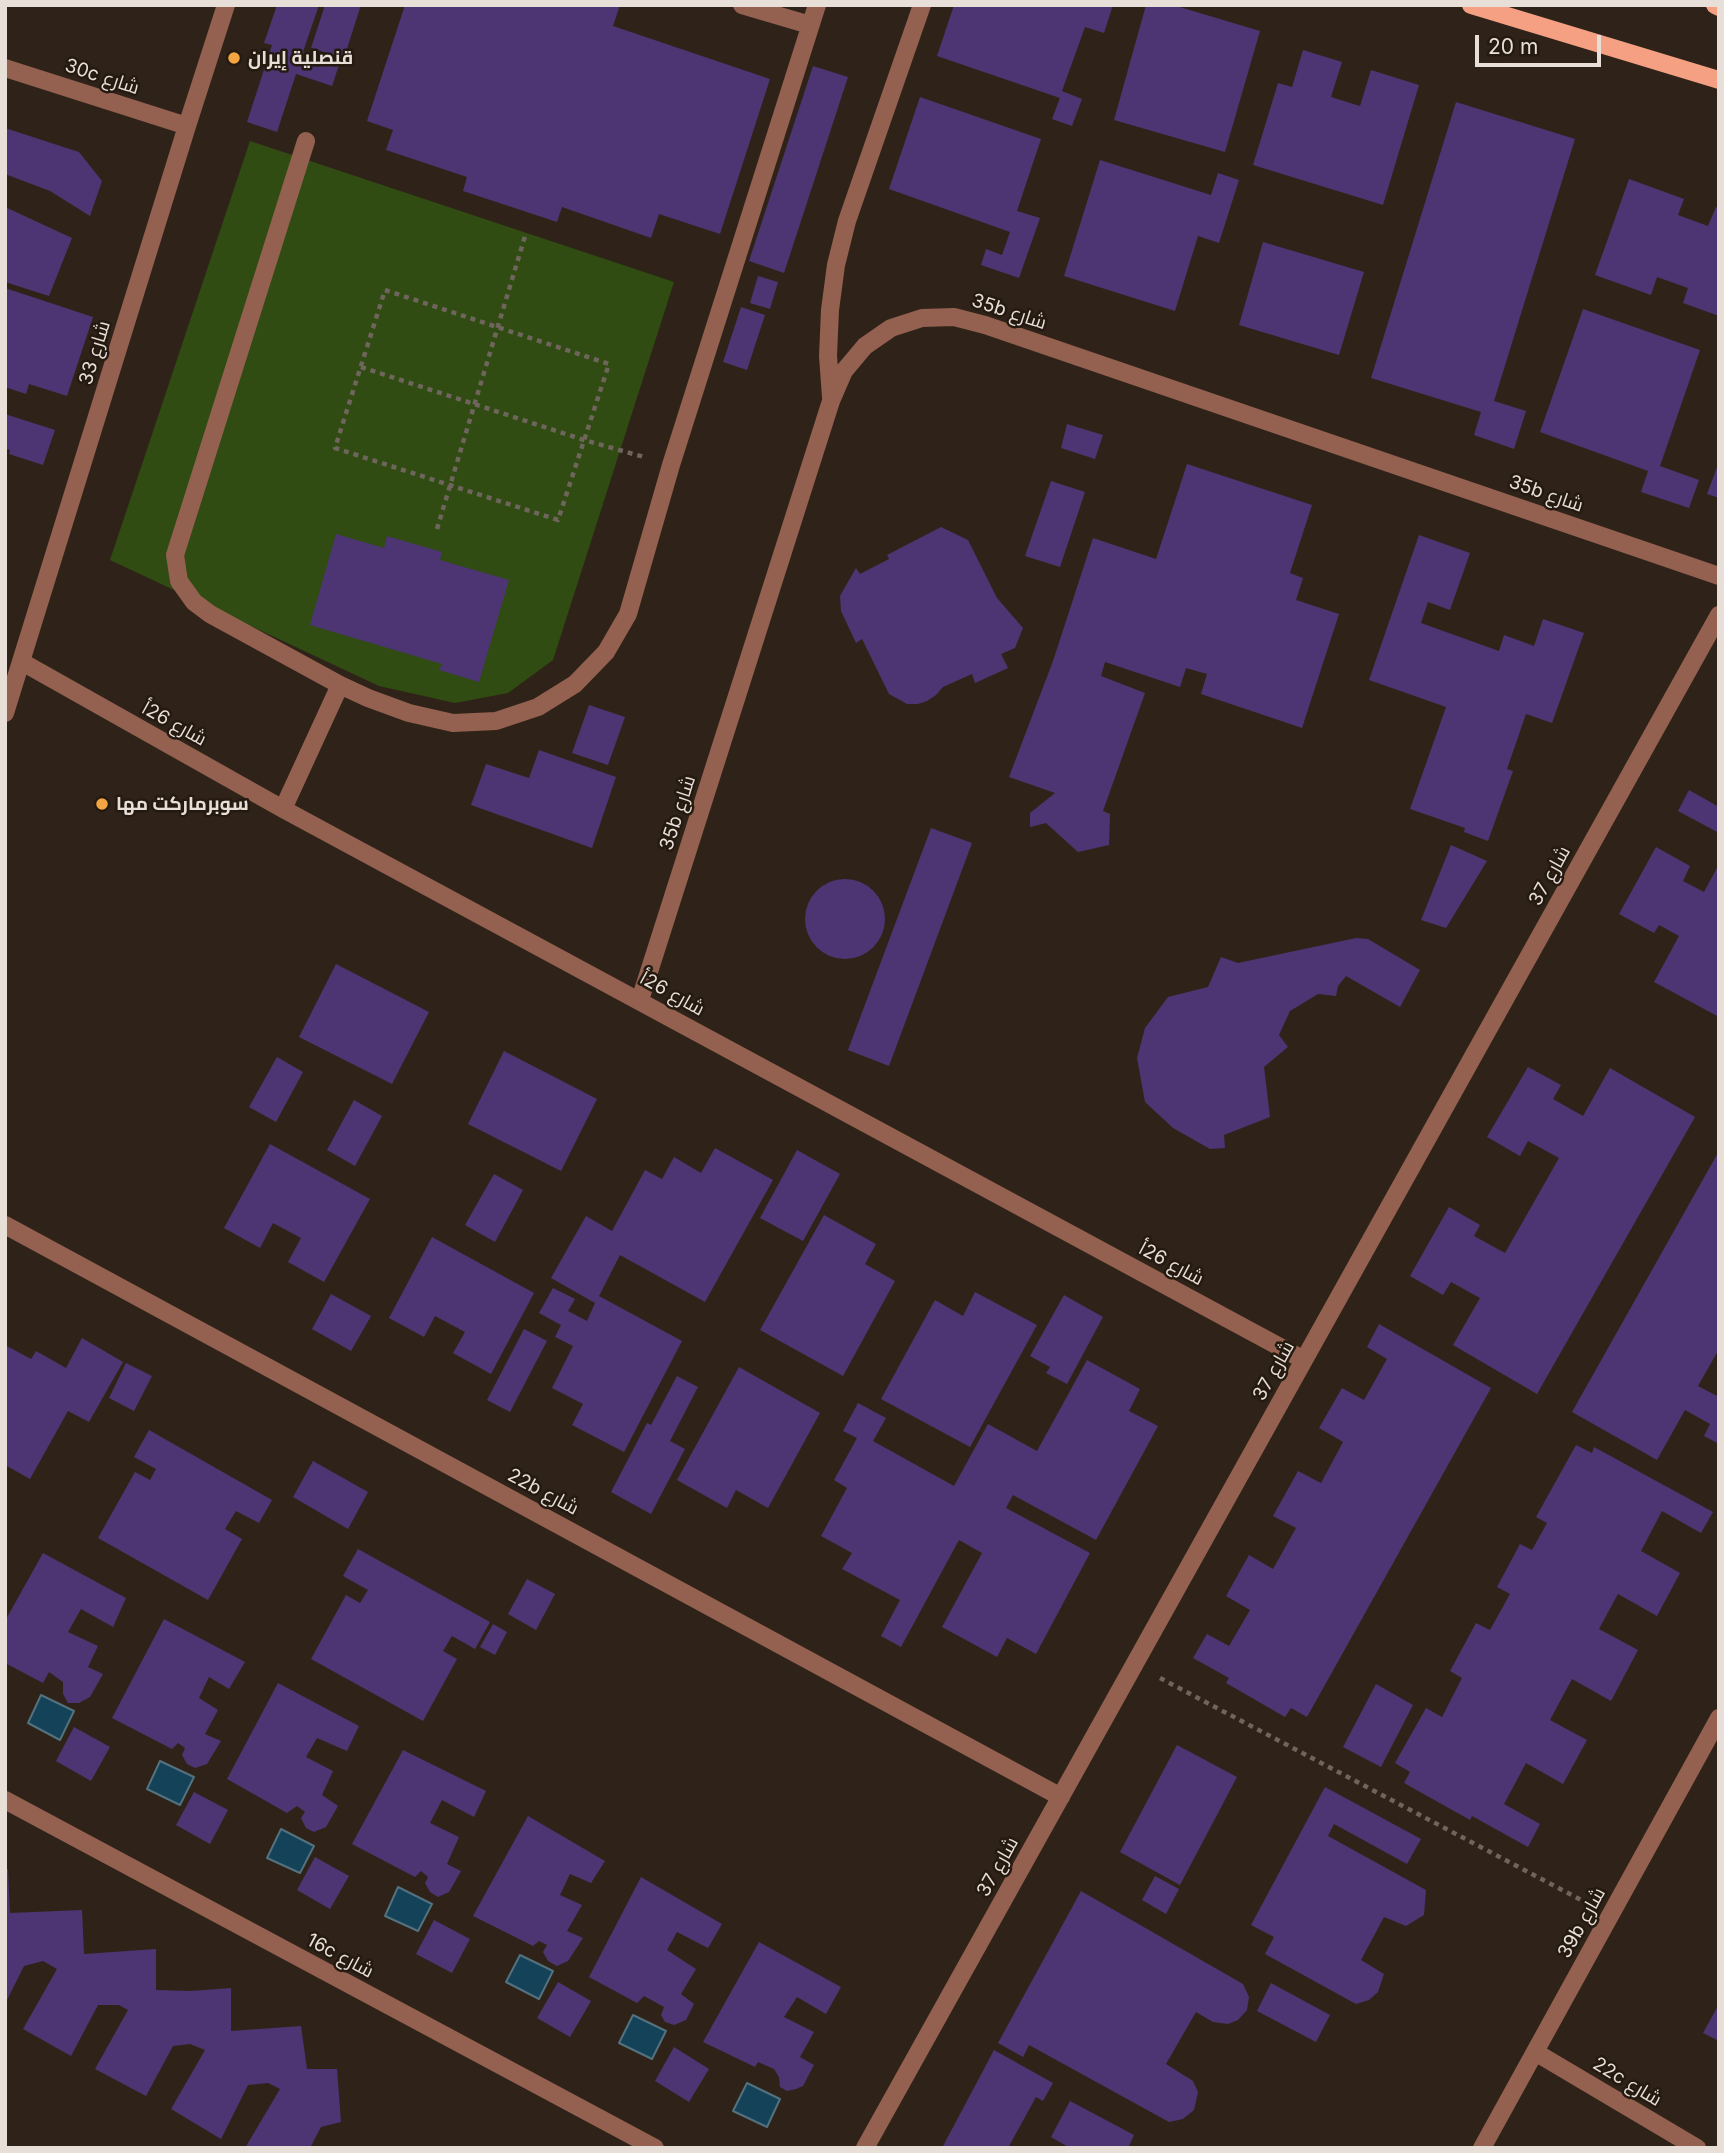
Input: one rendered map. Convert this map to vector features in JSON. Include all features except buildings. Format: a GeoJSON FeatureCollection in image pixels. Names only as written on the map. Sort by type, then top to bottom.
{"type":"FeatureCollection","features":[{"type":"Feature","properties":{"kind":"main road"},"geometry":{"type":"LineString","coordinates":[[1471,5],[1719,80]]}},
{"type":"Feature","properties":{"kind":"street","name":"شارع 33"},"geometry":{"type":"LineString","coordinates":[[5,713],[226,5]]}},
{"type":"Feature","properties":{"kind":"street"},"geometry":{"type":"LineString","coordinates":[[742,5],[810,25]]}},
{"type":"Feature","properties":{"kind":"street"},"geometry":{"type":"LineString","coordinates":[[306,141],[175,555],[179,580],[194,602],[210,614],[340,685],[409,713],[453,723],[496,721],[538,707],[575,684],[606,652],[628,614],[671,465],[817,5]]}},
{"type":"Feature","properties":{"kind":"street"},"geometry":{"type":"LineString","coordinates":[[831,401],[828,356],[836,265],[847,221],[922,5]]}},
{"type":"Feature","properties":{"kind":"street","name":"30c شارع"},"geometry":{"type":"LineString","coordinates":[[5,68],[187,126]]}},
{"type":"Feature","properties":{"kind":"street","name":"35b شارع"},"geometry":{"type":"LineString","coordinates":[[640,1000],[831,401],[844,371],[865,346],[891,328],[922,318],[954,317],[998,330],[1719,576]]}},
{"type":"Feature","properties":{"kind":"street","name":"شارع 37"},"geometry":{"type":"LineString","coordinates":[[865,2148],[1719,615]]}},
{"type":"Feature","properties":{"kind":"street","name":"شارع 26أ"},"geometry":{"type":"LineString","coordinates":[[22,662],[283,808],[1304,1360]]}},
{"type":"Feature","properties":{"kind":"street"},"geometry":{"type":"LineString","coordinates":[[283,808],[340,685]]}},
{"type":"Feature","properties":{"kind":"street","name":"22b شارع"},"geometry":{"type":"LineString","coordinates":[[5,1225],[1061,1797]]}},
{"type":"Feature","properties":{"kind":"street","name":"39b شارع"},"geometry":{"type":"LineString","coordinates":[[1482,2148],[1719,1718]]}},
{"type":"Feature","properties":{"kind":"street","name":"16c شارع"},"geometry":{"type":"LineString","coordinates":[[5,1800],[655,2148]]}},
{"type":"Feature","properties":{"kind":"street","name":"22c شارع"},"geometry":{"type":"LineString","coordinates":[[1535,2052],[1697,2148]]}},
{"type":"Feature","properties":{"kind":"path"},"geometry":{"type":"LineString","coordinates":[[437,529],[526,233]]}},
{"type":"Feature","properties":{"kind":"path"},"geometry":{"type":"LineString","coordinates":[[386,290],[609,364],[558,520],[335,447],[361,367],[386,290]]}},
{"type":"Feature","properties":{"kind":"path"},"geometry":{"type":"LineString","coordinates":[[361,367],[584,440],[671,465]]}},
{"type":"Feature","properties":{"kind":"path"},"geometry":{"type":"LineString","coordinates":[[1134,1664],[1610,1914]]}},
{"type":"Feature","properties":{"kind":"green space"},"geometry":{"type":"Polygon","coordinates":[[[250,141],[674,282],[553,660],[508,693],[455,703],[379,686],[110,560],[250,141]]]}},
{"type":"Feature","properties":{"kind":"water"},"geometry":{"type":"Polygon","coordinates":[[[41,1695],[74,1711],[60,1740],[28,1723],[41,1695]]]}},
{"type":"Feature","properties":{"kind":"water"},"geometry":{"type":"Polygon","coordinates":[[[160,1761],[194,1777],[180,1805],[147,1789],[160,1761]]]}},
{"type":"Feature","properties":{"kind":"water"},"geometry":{"type":"Polygon","coordinates":[[[281,1829],[314,1846],[300,1873],[267,1858],[281,1829]]]}},
{"type":"Feature","properties":{"kind":"water"},"geometry":{"type":"Polygon","coordinates":[[[398,1887],[432,1904],[418,1931],[385,1916],[398,1887]]]}},
{"type":"Feature","properties":{"kind":"water"},"geometry":{"type":"Polygon","coordinates":[[[520,1955],[553,1971],[539,1999],[506,1982],[520,1955]]]}},
{"type":"Feature","properties":{"kind":"water"},"geometry":{"type":"Polygon","coordinates":[[[633,2015],[666,2031],[652,2059],[619,2043],[633,2015]]]}},
{"type":"Feature","properties":{"kind":"water"},"geometry":{"type":"Polygon","coordinates":[[[747,2083],[780,2099],[767,2127],[733,2111],[747,2083]]]}},
{"type":"Feature","properties":{"kind":"place","name":"قنصلية إيران"},"geometry":{"type":"Point","coordinates":[234,58]}},
{"type":"Feature","properties":{"kind":"place","name":"سوبرماركت مها"},"geometry":{"type":"Point","coordinates":[102,804]}}]}
